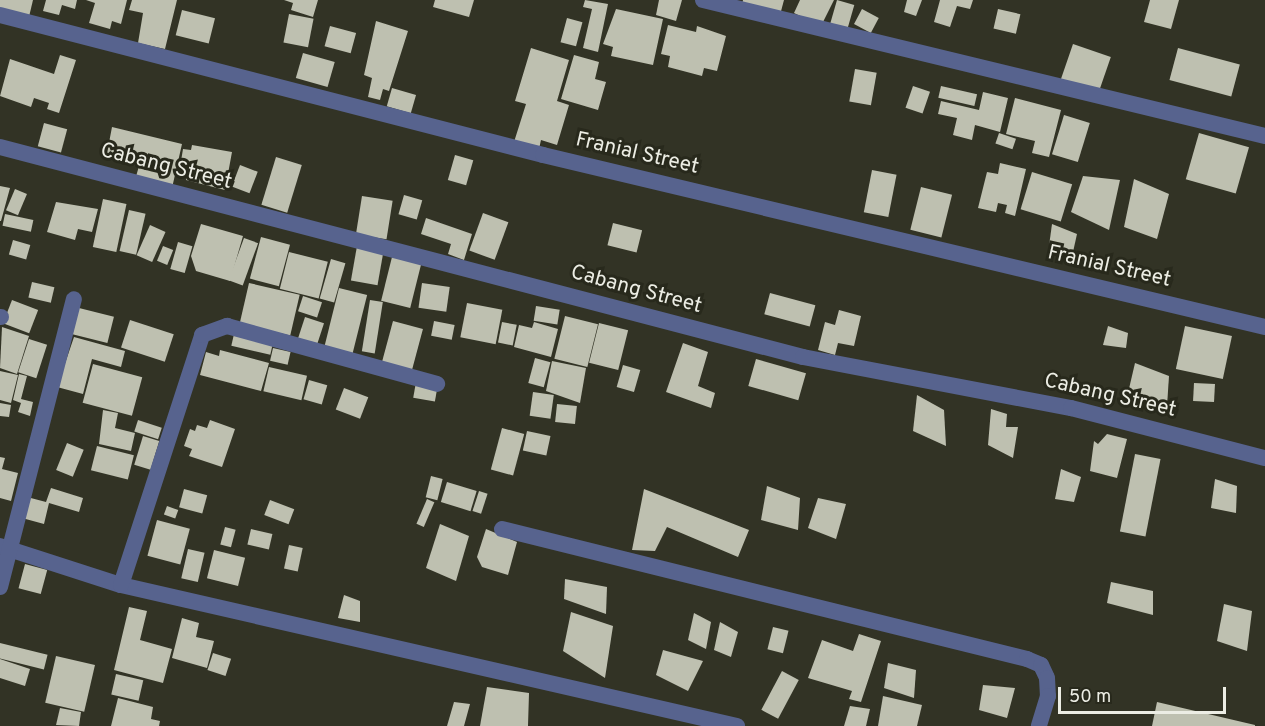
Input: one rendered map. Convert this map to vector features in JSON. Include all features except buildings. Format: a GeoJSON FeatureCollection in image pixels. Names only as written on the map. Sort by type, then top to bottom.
{"type":"FeatureCollection","features":[{"type":"Feature","properties":{"kind":"street"},"geometry":{"type":"LineString","coordinates":[[703,0],[1265,136]]}},
{"type":"Feature","properties":{"kind":"street","name":"Franial Street"},"geometry":{"type":"LineString","coordinates":[[0,15],[543,155],[1265,327]]}},
{"type":"Feature","properties":{"kind":"street","name":"Cabang Street"},"geometry":{"type":"LineString","coordinates":[[0,147],[803,357],[1071,408],[1265,458]]}},
{"type":"Feature","properties":{"kind":"street"},"geometry":{"type":"LineString","coordinates":[[0,587],[5,546],[74,299]]}},
{"type":"Feature","properties":{"kind":"street"},"geometry":{"type":"LineString","coordinates":[[121,585],[202,335],[227,326],[438,384]]}},
{"type":"Feature","properties":{"kind":"street"},"geometry":{"type":"LineString","coordinates":[[502,529],[1041,664],[1047,678],[1048,696],[1039,726]]}},
{"type":"Feature","properties":{"kind":"street"},"geometry":{"type":"LineString","coordinates":[[5,546],[121,585],[737,726]]}}]}
